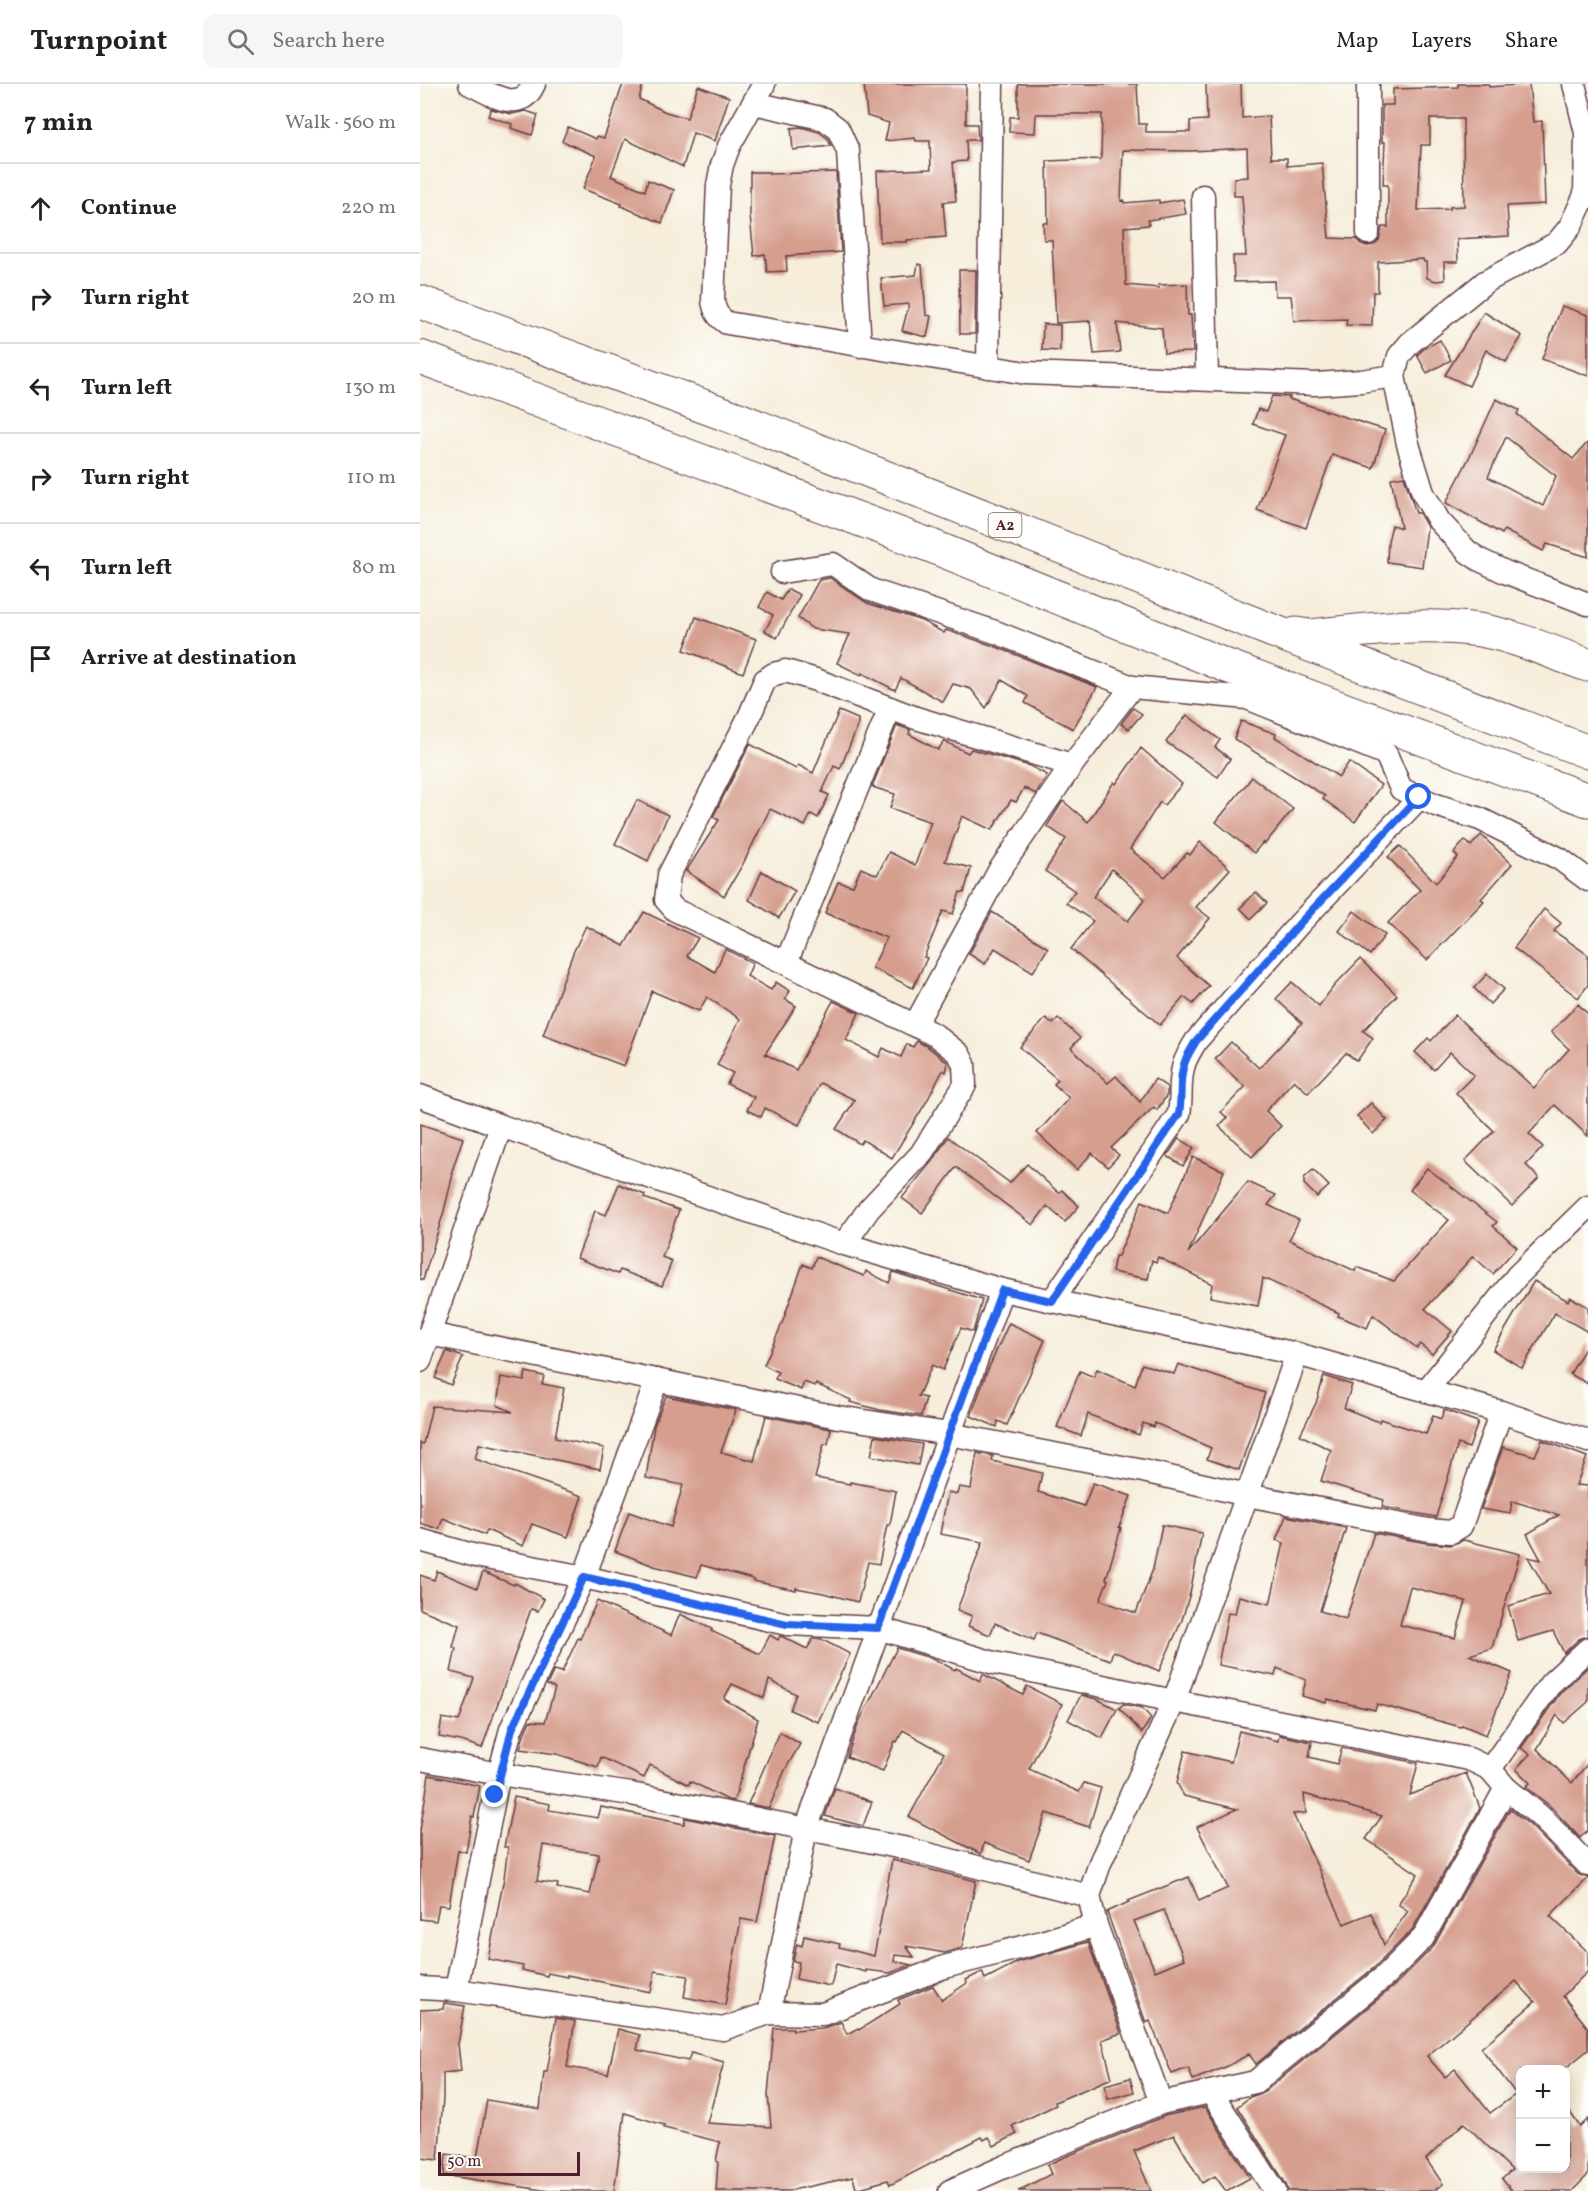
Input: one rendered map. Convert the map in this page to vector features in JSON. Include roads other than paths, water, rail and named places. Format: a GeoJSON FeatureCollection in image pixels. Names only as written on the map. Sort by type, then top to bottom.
{"type":"FeatureCollection","features":[{"type":"Feature","properties":{"kind":"highway","name":"A2"},"geometry":{"type":"LineString","coordinates":[[420,302],[741,420],[1588,753]]}},
{"type":"Feature","properties":{"kind":"highway"},"geometry":{"type":"LineString","coordinates":[[420,357],[918,540],[1227,666],[1588,800]]}},
{"type":"Feature","properties":{"kind":"highway"},"geometry":{"type":"LineString","coordinates":[[1268,629],[1309,636],[1402,627],[1450,627],[1510,638],[1588,665]]}},
{"type":"Feature","properties":{"kind":"highway"},"geometry":{"type":"LineString","coordinates":[[1553,786],[1588,806]]}},
{"type":"Feature","properties":{"kind":"street"},"geometry":{"type":"LineString","coordinates":[[470,84],[504,100],[512,101],[527,94],[534,84]]}},
{"type":"Feature","properties":{"kind":"street"},"geometry":{"type":"LineString","coordinates":[[988,367],[993,84]]}},
{"type":"Feature","properties":{"kind":"street"},"geometry":{"type":"LineString","coordinates":[[1368,84],[1368,233]]}},
{"type":"Feature","properties":{"kind":"street"},"geometry":{"type":"LineString","coordinates":[[1574,84],[1587,133],[1585,195],[1570,227],[1557,243],[1485,282],[1410,343],[1399,356],[1394,376],[1408,444],[1423,493],[1439,521],[1468,552],[1480,560],[1588,604]]}},
{"type":"Feature","properties":{"kind":"street"},"geometry":{"type":"LineString","coordinates":[[860,346],[848,151],[838,129],[825,119],[759,93],[729,146],[718,185],[713,301],[715,312],[727,323],[860,346],[1026,373],[1316,384],[1394,376]]}},
{"type":"Feature","properties":{"kind":"street"},"geometry":{"type":"LineString","coordinates":[[1203,196],[1207,380]]}},
{"type":"Feature","properties":{"kind":"street"},"geometry":{"type":"LineString","coordinates":[[782,572],[833,564],[871,590],[998,633],[1132,687],[1247,698],[1386,754],[1401,789],[1436,805],[1480,819],[1560,859],[1588,880]]}},
{"type":"Feature","properties":{"kind":"street"},"geometry":{"type":"LineString","coordinates":[[844,1244],[869,1209],[921,1154],[965,1085],[964,1064],[959,1054],[935,1035],[675,910],[666,900],[669,875],[749,717],[765,680],[774,674],[786,671],[816,680],[916,718],[1072,765]]}},
{"type":"Feature","properties":{"kind":"street"},"geometry":{"type":"LineString","coordinates":[[915,1025],[999,871],[1072,765],[1132,687]]}},
{"type":"Feature","properties":{"kind":"street"},"geometry":{"type":"LineString","coordinates":[[786,963],[890,708]]}},
{"type":"Feature","properties":{"kind":"street"},"geometry":{"type":"LineString","coordinates":[[1052,1301],[1179,1114],[1182,1100],[1182,1071],[1186,1057],[1196,1041],[1300,923],[1419,797]]}},
{"type":"Feature","properties":{"kind":"street"},"geometry":{"type":"LineString","coordinates":[[420,1096],[844,1244],[1002,1290],[1297,1354],[1501,1412],[1588,1442]]}},
{"type":"Feature","properties":{"kind":"street"},"geometry":{"type":"LineString","coordinates":[[420,1361],[501,1126]]}},
{"type":"Feature","properties":{"kind":"street"},"geometry":{"type":"LineString","coordinates":[[1426,1391],[1517,1276],[1588,1207]]}},
{"type":"Feature","properties":{"kind":"street"},"geometry":{"type":"LineString","coordinates":[[769,2013],[806,1829],[1002,1290]]}},
{"type":"Feature","properties":{"kind":"street"},"geometry":{"type":"LineString","coordinates":[[429,1334],[838,1417],[949,1434],[1143,1471],[1247,1495],[1429,1530],[1451,1532],[1461,1526],[1501,1412]]}},
{"type":"Feature","properties":{"kind":"street"},"geometry":{"type":"LineString","coordinates":[[1161,2103],[1096,1925],[1089,1896],[1100,1863],[1174,1701],[1297,1354]]}},
{"type":"Feature","properties":{"kind":"street"},"geometry":{"type":"LineString","coordinates":[[456,1990],[499,1774],[512,1729],[584,1577],[657,1380]]}},
{"type":"Feature","properties":{"kind":"street"},"geometry":{"type":"LineString","coordinates":[[420,1540],[476,1556],[584,1577],[787,1624],[878,1628],[994,1663],[1469,1759],[1490,1769],[1506,1788],[1540,1816],[1588,1865]]}},
{"type":"Feature","properties":{"kind":"street"},"geometry":{"type":"LineString","coordinates":[[1490,1769],[1551,1683],[1588,1649]]}},
{"type":"Feature","properties":{"kind":"street"},"geometry":{"type":"LineString","coordinates":[[420,1759],[499,1774],[631,1794],[908,1849],[1089,1896]]}},
{"type":"Feature","properties":{"kind":"street"},"geometry":{"type":"LineString","coordinates":[[950,2191],[1161,2103],[1255,2082],[1385,1976],[1423,1938],[1506,1788]]}},
{"type":"Feature","properties":{"kind":"street"},"geometry":{"type":"LineString","coordinates":[[420,1988],[456,1990],[723,2029],[769,2013],[823,2014],[944,1967],[1042,1942],[1096,1925]]}},
{"type":"Feature","properties":{"kind":"street"},"geometry":{"type":"LineString","coordinates":[[1211,2092],[1265,2189]]}}]}
